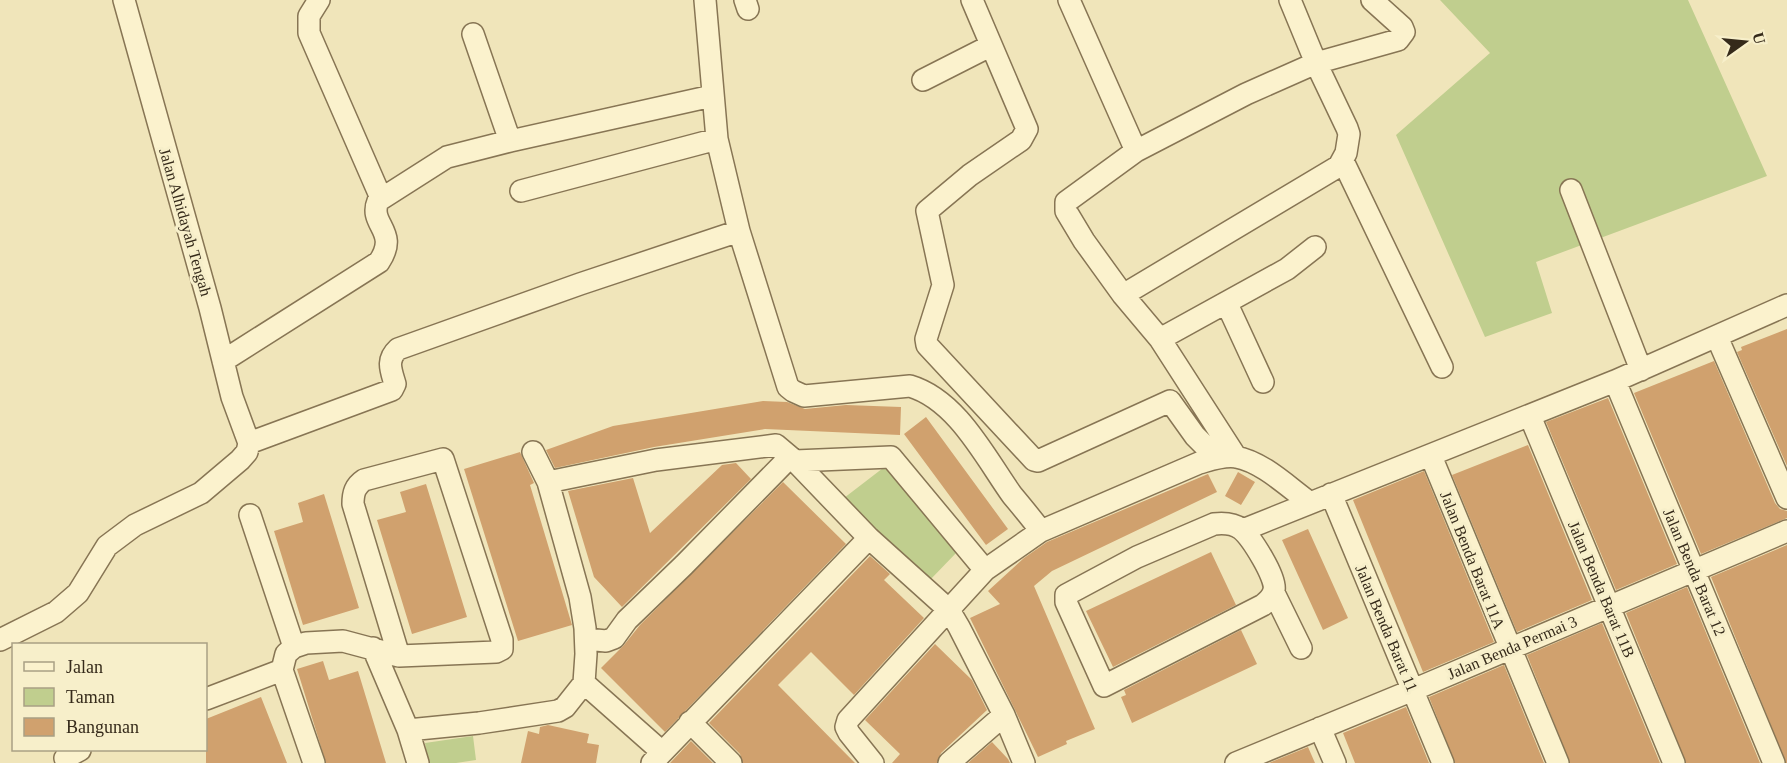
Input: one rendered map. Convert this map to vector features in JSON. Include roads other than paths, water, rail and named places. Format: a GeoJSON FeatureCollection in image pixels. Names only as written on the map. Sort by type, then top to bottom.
{"type":"FeatureCollection","features":[{"type":"Feature","properties":{"kind":"street","name":"Jalan Alhidayah Tengah"},"geometry":{"type":"LineString","coordinates":[[124,0],[232,398],[249,443]]}},
{"type":"Feature","properties":{"kind":"street"},"geometry":{"type":"LineString","coordinates":[[319,0],[309,16],[309,33],[381,198]]}},
{"type":"Feature","properties":{"kind":"street"},"geometry":{"type":"LineString","coordinates":[[705,0],[717,139],[739,231],[786,382],[793,391],[804,396],[910,386],[924,390],[953,414],[1041,531]]}},
{"type":"Feature","properties":{"kind":"street"},"geometry":{"type":"LineString","coordinates":[[972,0],[1026,129],[1021,140],[970,175],[927,211],[943,285],[926,339],[927,345],[1034,460],[1170,401],[1195,436],[1226,457],[1270,474],[1309,502]]}},
{"type":"Feature","properties":{"kind":"street"},"geometry":{"type":"LineString","coordinates":[[1069,0],[1136,151]]}},
{"type":"Feature","properties":{"kind":"street"},"geometry":{"type":"LineString","coordinates":[[1123,295],[1339,166],[1343,161],[1348,143],[1347,128],[1316,63],[1290,0]]}},
{"type":"Feature","properties":{"kind":"street"},"geometry":{"type":"LineString","coordinates":[[1226,457],[1160,339],[1123,295],[1084,241],[1065,206],[1070,198],[1136,151],[1246,94],[1316,63],[1398,40],[1404,32],[1402,27],[1372,0]]}},
{"type":"Feature","properties":{"kind":"street"},"geometry":{"type":"LineString","coordinates":[[473,34],[510,141]]}},
{"type":"Feature","properties":{"kind":"street"},"geometry":{"type":"LineString","coordinates":[[923,80],[990,46]]}},
{"type":"Feature","properties":{"kind":"street"},"geometry":{"type":"LineString","coordinates":[[224,362],[379,262],[387,250],[387,239],[376,213],[377,203],[381,198],[447,157],[712,96]]}},
{"type":"Feature","properties":{"kind":"street"},"geometry":{"type":"LineString","coordinates":[[521,190],[717,139]]}},
{"type":"Feature","properties":{"kind":"street"},"geometry":{"type":"LineString","coordinates":[[1343,161],[1442,367]]}},
{"type":"Feature","properties":{"kind":"street"},"geometry":{"type":"LineString","coordinates":[[1571,190],[1641,370]]}},
{"type":"Feature","properties":{"kind":"street"},"geometry":{"type":"LineString","coordinates":[[7,641],[56,612],[78,593],[107,546],[135,525],[201,493],[240,460],[247,452],[249,443],[392,390],[394,384],[389,364],[391,356],[398,349],[580,284],[739,231]]}},
{"type":"Feature","properties":{"kind":"street"},"geometry":{"type":"LineString","coordinates":[[1160,339],[1287,269],[1315,247]]}},
{"type":"Feature","properties":{"kind":"street"},"geometry":{"type":"LineString","coordinates":[[1227,304],[1263,382]]}},
{"type":"Feature","properties":{"kind":"street"},"geometry":{"type":"LineString","coordinates":[[1243,530],[1615,381],[1787,305]]}},
{"type":"Feature","properties":{"kind":"street"},"geometry":{"type":"LineString","coordinates":[[1717,337],[1787,498]]}},
{"type":"Feature","properties":{"kind":"street","name":"Jalan Benda Barat 12"},"geometry":{"type":"LineString","coordinates":[[1615,381],[1774,763]]}},
{"type":"Feature","properties":{"kind":"street","name":"Jalan Benda Barat 11B"},"geometry":{"type":"LineString","coordinates":[[1530,416],[1674,763]]}},
{"type":"Feature","properties":{"kind":"street"},"geometry":{"type":"LineString","coordinates":[[548,482],[656,460],[776,445],[869,538],[949,610],[1004,715],[1024,763]]}},
{"type":"Feature","properties":{"kind":"street"},"geometry":{"type":"LineString","coordinates":[[408,730],[551,713],[565,707],[584,683],[586,639],[580,597],[548,482],[533,452]]}},
{"type":"Feature","properties":{"kind":"street","name":"Jalan Benda Barat 11A"},"geometry":{"type":"LineString","coordinates":[[1431,456],[1558,763]]}},
{"type":"Feature","properties":{"kind":"street"},"geometry":{"type":"LineString","coordinates":[[586,639],[606,641],[614,638],[627,620],[792,459],[891,457],[986,570]]}},
{"type":"Feature","properties":{"kind":"street"},"geometry":{"type":"LineString","coordinates":[[873,763],[849,733],[846,723],[986,570],[1041,531],[1199,463],[1226,457]]}},
{"type":"Feature","properties":{"kind":"street"},"geometry":{"type":"LineString","coordinates":[[314,763],[282,670],[286,654],[294,647],[306,643],[343,641],[399,656],[496,652],[502,649],[503,643],[443,459],[364,480],[357,485],[353,495],[353,504],[399,656]]}},
{"type":"Feature","properties":{"kind":"street","name":"Jalan Benda Barat 11"},"geometry":{"type":"LineString","coordinates":[[1331,494],[1443,763]]}},
{"type":"Feature","properties":{"kind":"street"},"geometry":{"type":"LineString","coordinates":[[250,515],[294,647]]}},
{"type":"Feature","properties":{"kind":"street"},"geometry":{"type":"LineString","coordinates":[[1274,593],[1263,605],[1108,685],[1103,685],[1065,602],[1066,595],[1137,557],[1206,527],[1228,524],[1243,530],[1272,574],[1275,584],[1274,593],[1301,648]]}},
{"type":"Feature","properties":{"kind":"street","name":"Jalan Benda Permai 3"},"geometry":{"type":"LineString","coordinates":[[1236,763],[1787,531]]}},
{"type":"Feature","properties":{"kind":"street"},"geometry":{"type":"LineString","coordinates":[[584,683],[657,758],[869,538]]}},
{"type":"Feature","properties":{"kind":"street"},"geometry":{"type":"LineString","coordinates":[[373,648],[408,730],[418,763]]}},
{"type":"Feature","properties":{"kind":"street"},"geometry":{"type":"LineString","coordinates":[[207,699],[282,670]]}},
{"type":"Feature","properties":{"kind":"street"},"geometry":{"type":"LineString","coordinates":[[949,763],[1004,715]]}},
{"type":"Feature","properties":{"kind":"street"},"geometry":{"type":"LineString","coordinates":[[690,722],[731,763]]}},
{"type":"Feature","properties":{"kind":"street"},"geometry":{"type":"LineString","coordinates":[[1320,728],[1335,763]]}}]}
